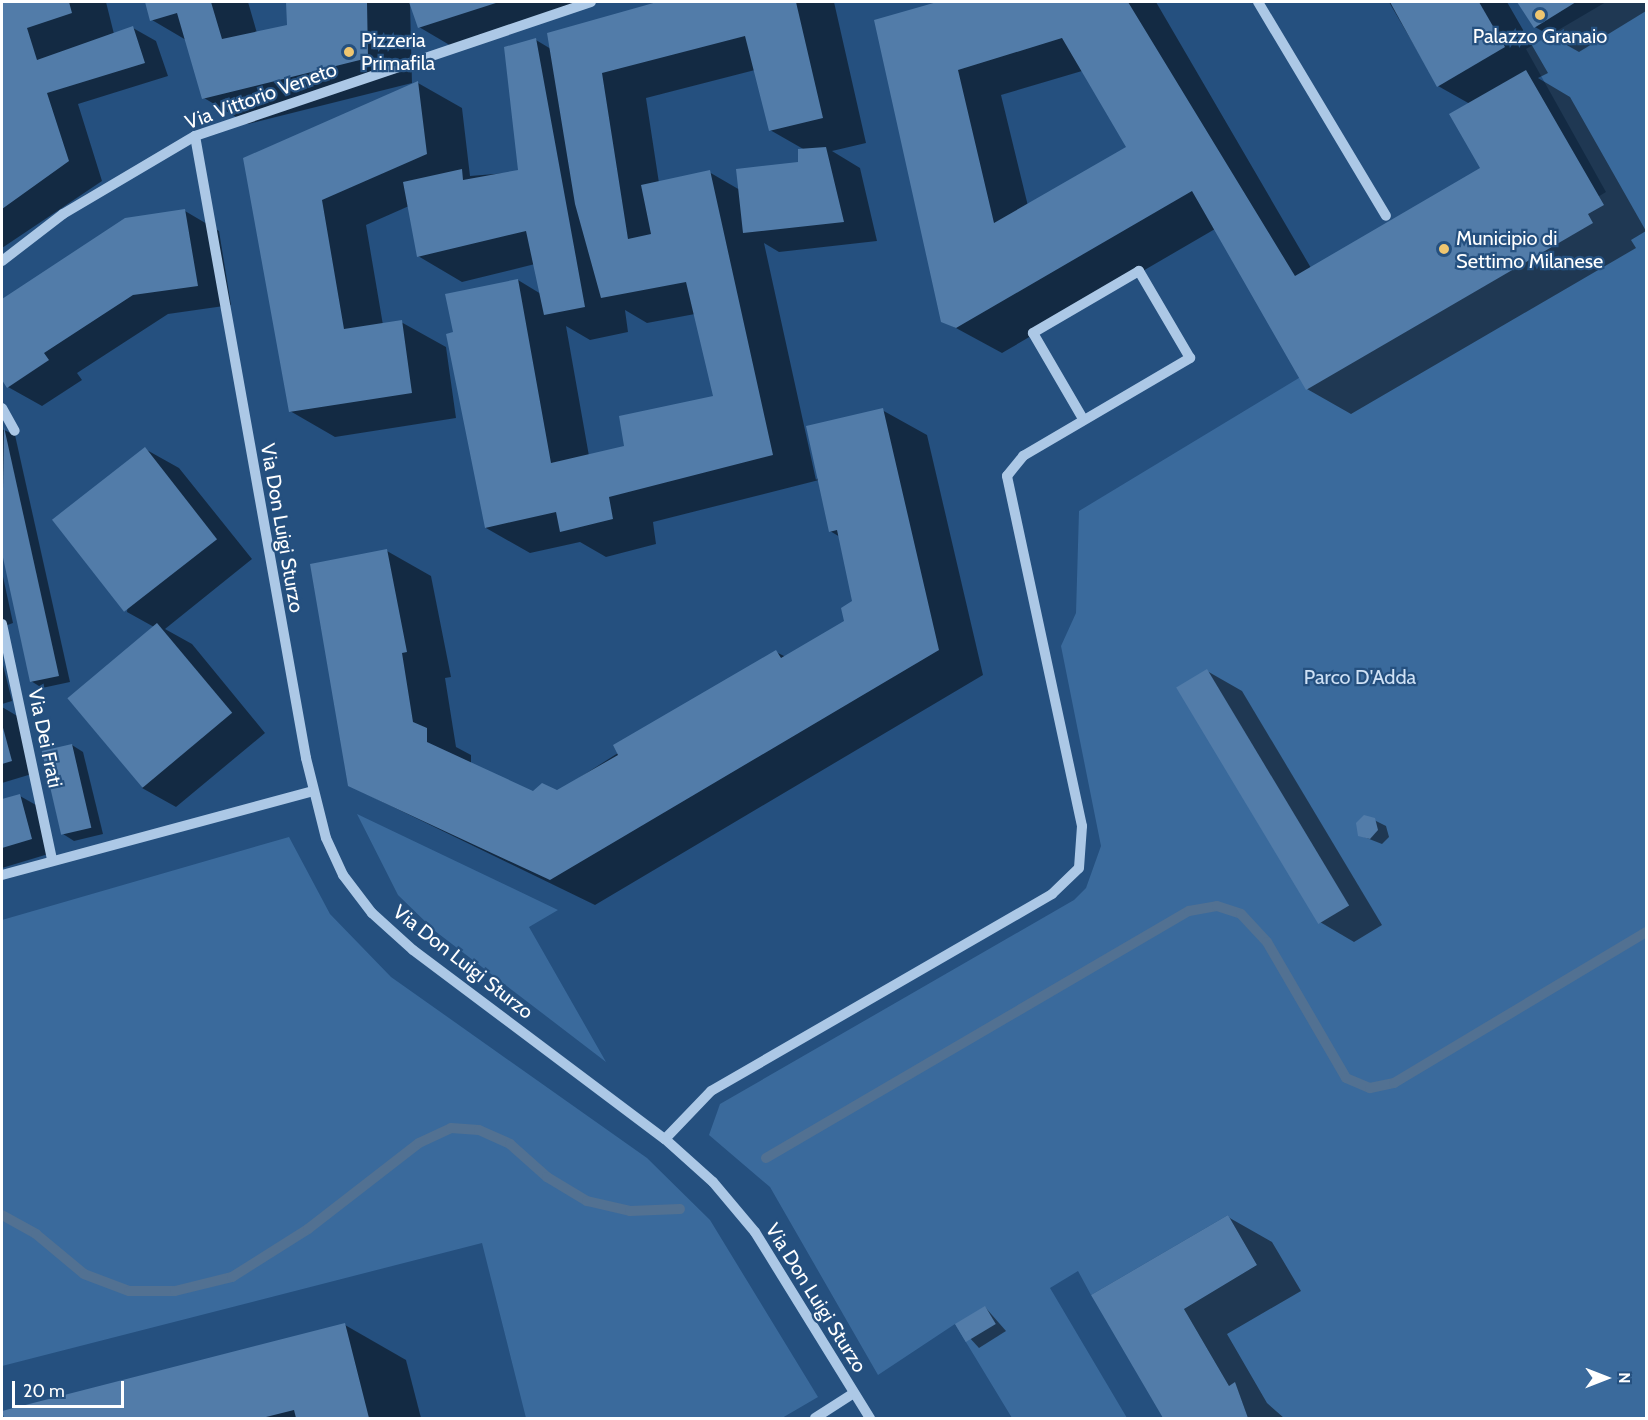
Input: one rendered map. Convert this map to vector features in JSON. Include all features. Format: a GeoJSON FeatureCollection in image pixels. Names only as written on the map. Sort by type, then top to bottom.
{"type":"FeatureCollection","features":[{"type":"Feature","properties":{"kind":"street","name":"Via Vittorio Veneto"},"geometry":{"type":"LineString","coordinates":[[2,261],[63,214],[195,136],[591,2]]}},
{"type":"Feature","properties":{"kind":"street"},"geometry":{"type":"LineString","coordinates":[[1258,2],[1386,216]]}},
{"type":"Feature","properties":{"kind":"street","name":"Via Don Luigi Sturzo"},"geometry":{"type":"LineString","coordinates":[[195,136],[313,791],[343,875],[372,914],[664,1138],[713,1182],[755,1232],[870,1419]]}},
{"type":"Feature","properties":{"kind":"street"},"geometry":{"type":"LineString","coordinates":[[664,1138],[711,1091],[1052,894],[1079,868],[1083,826],[1007,476],[1023,456],[1190,358],[1139,271],[1033,333],[1083,419]]}},
{"type":"Feature","properties":{"kind":"street"},"geometry":{"type":"LineString","coordinates":[[2,408],[15,431]]}},
{"type":"Feature","properties":{"kind":"street","name":"Via Dei Frati"},"geometry":{"type":"LineString","coordinates":[[2,624],[52,860]]}},
{"type":"Feature","properties":{"kind":"street"},"geometry":{"type":"LineString","coordinates":[[2,875],[313,791]]}},
{"type":"Feature","properties":{"kind":"street"},"geometry":{"type":"LineString","coordinates":[[815,1419],[854,1393]]}},
{"type":"Feature","properties":{"kind":"green space","name":"Parco D'Adda"},"geometry":{"type":"Polygon","coordinates":[[[1606,2],[1646,2],[1646,1418],[1248,1418],[1235,1383],[1229,1386],[1184,1309],[1257,1265],[1228,1215],[1091,1295],[1078,1271],[1050,1288],[1127,1418],[1012,1418],[955,1324],[878,1375],[770,1187],[709,1135],[720,1104],[1074,900],[1086,888],[1101,846],[1061,646],[1076,613],[1079,511],[1606,192],[1526,49],[1606,2]]]}},
{"type":"Feature","properties":{"kind":"green space"},"geometry":{"type":"Polygon","coordinates":[[[357,814],[558,910],[529,927],[606,1062],[435,931],[398,895],[357,814]]]}},
{"type":"Feature","properties":{"kind":"green space"},"geometry":{"type":"Polygon","coordinates":[[[289,837],[330,914],[391,977],[647,1158],[710,1220],[818,1397],[782,1418],[526,1418],[482,1243],[2,1366],[2,920],[289,837]]]}},
{"type":"Feature","properties":{"kind":"building"},"geometry":{"type":"Polygon","coordinates":[[[2,2],[69,2],[72,13],[27,28],[37,60],[133,26],[145,63],[47,93],[69,161],[2,209],[2,2]]]}},
{"type":"Feature","properties":{"kind":"building"},"geometry":{"type":"Polygon","coordinates":[[[145,2],[211,2],[222,39],[287,25],[286,2],[367,2],[368,58],[202,99],[177,13],[150,21],[145,2]]]}},
{"type":"Feature","properties":{"kind":"building"},"geometry":{"type":"Polygon","coordinates":[[[409,2],[499,2],[418,28],[409,2]]]}},
{"type":"Feature","properties":{"kind":"building"},"geometry":{"type":"Polygon","coordinates":[[[657,2],[796,2],[823,118],[769,131],[745,36],[602,73],[628,239],[651,234],[641,185],[710,170],[773,455],[609,497],[613,519],[560,532],[556,512],[485,528],[446,334],[453,332],[445,294],[518,279],[551,463],[624,446],[619,416],[713,396],[686,282],[601,298],[575,204],[547,33],[657,2]]]}},
{"type":"Feature","properties":{"kind":"building"},"geometry":{"type":"Polygon","coordinates":[[[937,2],[1128,2],[1295,276],[1480,168],[1449,114],[1526,70],[1604,205],[1588,214],[1593,223],[1306,390],[1192,191],[956,328],[941,322],[874,20],[937,2]],[[1062,38],[958,70],[994,223],[1126,147],[1062,38]]]}},
{"type":"Feature","properties":{"kind":"building"},"geometry":{"type":"Polygon","coordinates":[[[1390,2],[1479,2],[1505,47],[1437,87],[1390,2]]]}},
{"type":"Feature","properties":{"kind":"building","name":"Palazzo Granaio"},"geometry":{"type":"Polygon","coordinates":[[[1517,2],[1576,2],[1534,28],[1517,2]]]}},
{"type":"Feature","properties":{"kind":"building"},"geometry":{"type":"Polygon","coordinates":[[[536,38],[585,307],[544,315],[526,231],[417,257],[403,182],[462,169],[463,180],[518,170],[504,47],[536,38]]]}},
{"type":"Feature","properties":{"kind":"building"},"geometry":{"type":"Polygon","coordinates":[[[418,81],[427,154],[322,200],[344,329],[402,320],[412,393],[289,412],[243,158],[418,81]]]}},
{"type":"Feature","properties":{"kind":"building"},"geometry":{"type":"Polygon","coordinates":[[[826,147],[844,222],[743,233],[736,169],[798,162],[798,149],[826,147]]]}},
{"type":"Feature","properties":{"kind":"building"},"geometry":{"type":"Polygon","coordinates":[[[185,209],[198,286],[133,295],[44,353],[49,360],[7,388],[2,380],[2,299],[125,218],[185,209]]]}},
{"type":"Feature","properties":{"kind":"building"},"geometry":{"type":"Polygon","coordinates":[[[883,408],[939,650],[550,880],[348,786],[310,564],[387,549],[407,652],[402,653],[413,722],[427,728],[427,742],[533,791],[542,783],[557,790],[618,755],[613,745],[776,650],[781,658],[844,621],[841,608],[852,601],[837,530],[829,532],[806,426],[883,408]]]}},
{"type":"Feature","properties":{"kind":"building"},"geometry":{"type":"Polygon","coordinates":[[[4,427],[59,676],[30,682],[2,553],[4,427]]]}},
{"type":"Feature","properties":{"kind":"building"},"geometry":{"type":"Polygon","coordinates":[[[145,447],[217,539],[124,612],[52,520],[145,447]]]}},
{"type":"Feature","properties":{"kind":"building"},"geometry":{"type":"Polygon","coordinates":[[[157,623],[232,713],[143,788],[67,698],[157,623]]]}},
{"type":"Feature","properties":{"kind":"building"},"geometry":{"type":"Polygon","coordinates":[[[1207,669],[1349,906],[1318,924],[1176,688],[1207,669]]]}},
{"type":"Feature","properties":{"kind":"building"},"geometry":{"type":"Polygon","coordinates":[[[2,724],[12,761],[2,764],[2,724]]]}},
{"type":"Feature","properties":{"kind":"building"},"geometry":{"type":"Polygon","coordinates":[[[72,744],[91,828],[61,835],[42,751],[72,744]]]}},
{"type":"Feature","properties":{"kind":"building"},"geometry":{"type":"Polygon","coordinates":[[[20,794],[32,839],[2,848],[2,799],[20,794]]]}},
{"type":"Feature","properties":{"kind":"building"},"geometry":{"type":"Polygon","coordinates":[[[1364,815],[1375,818],[1378,830],[1370,839],[1358,836],[1356,823],[1364,815]]]}},
{"type":"Feature","properties":{"kind":"building"},"geometry":{"type":"Polygon","coordinates":[[[1228,1215],[1257,1265],[1184,1309],[1229,1386],[1235,1382],[1248,1418],[1163,1418],[1091,1295],[1228,1215]]]}},
{"type":"Feature","properties":{"kind":"building"},"geometry":{"type":"Polygon","coordinates":[[[985,1306],[996,1324],[966,1342],[955,1324],[985,1306]]]}},
{"type":"Feature","properties":{"kind":"building"},"geometry":{"type":"Polygon","coordinates":[[[345,1323],[369,1418],[296,1418],[294,1410],[262,1418],[4,1418],[2,1411],[345,1323]]]}},
{"type":"Feature","properties":{"kind":"waterway"},"geometry":{"type":"LineString","coordinates":[[766,1158],[1189,911],[1217,906],[1241,914],[1267,942],[1346,1078],[1370,1088],[1394,1083],[1646,932]]}},
{"type":"Feature","properties":{"kind":"waterway"},"geometry":{"type":"LineString","coordinates":[[2,1215],[36,1234],[84,1274],[129,1291],[175,1291],[232,1277],[308,1229],[419,1143],[451,1128],[479,1130],[510,1144],[547,1177],[587,1201],[630,1211],[680,1209]]}},
{"type":"Feature","properties":{"kind":"place","name":"Palazzo Granaio"},"geometry":{"type":"Point","coordinates":[1540,15]}},
{"type":"Feature","properties":{"kind":"place","name":"Pizzeria Primafila"},"geometry":{"type":"Point","coordinates":[349,52]}},
{"type":"Feature","properties":{"kind":"place","name":"Municipio di Settimo Milanese"},"geometry":{"type":"Point","coordinates":[1444,249]}}]}
